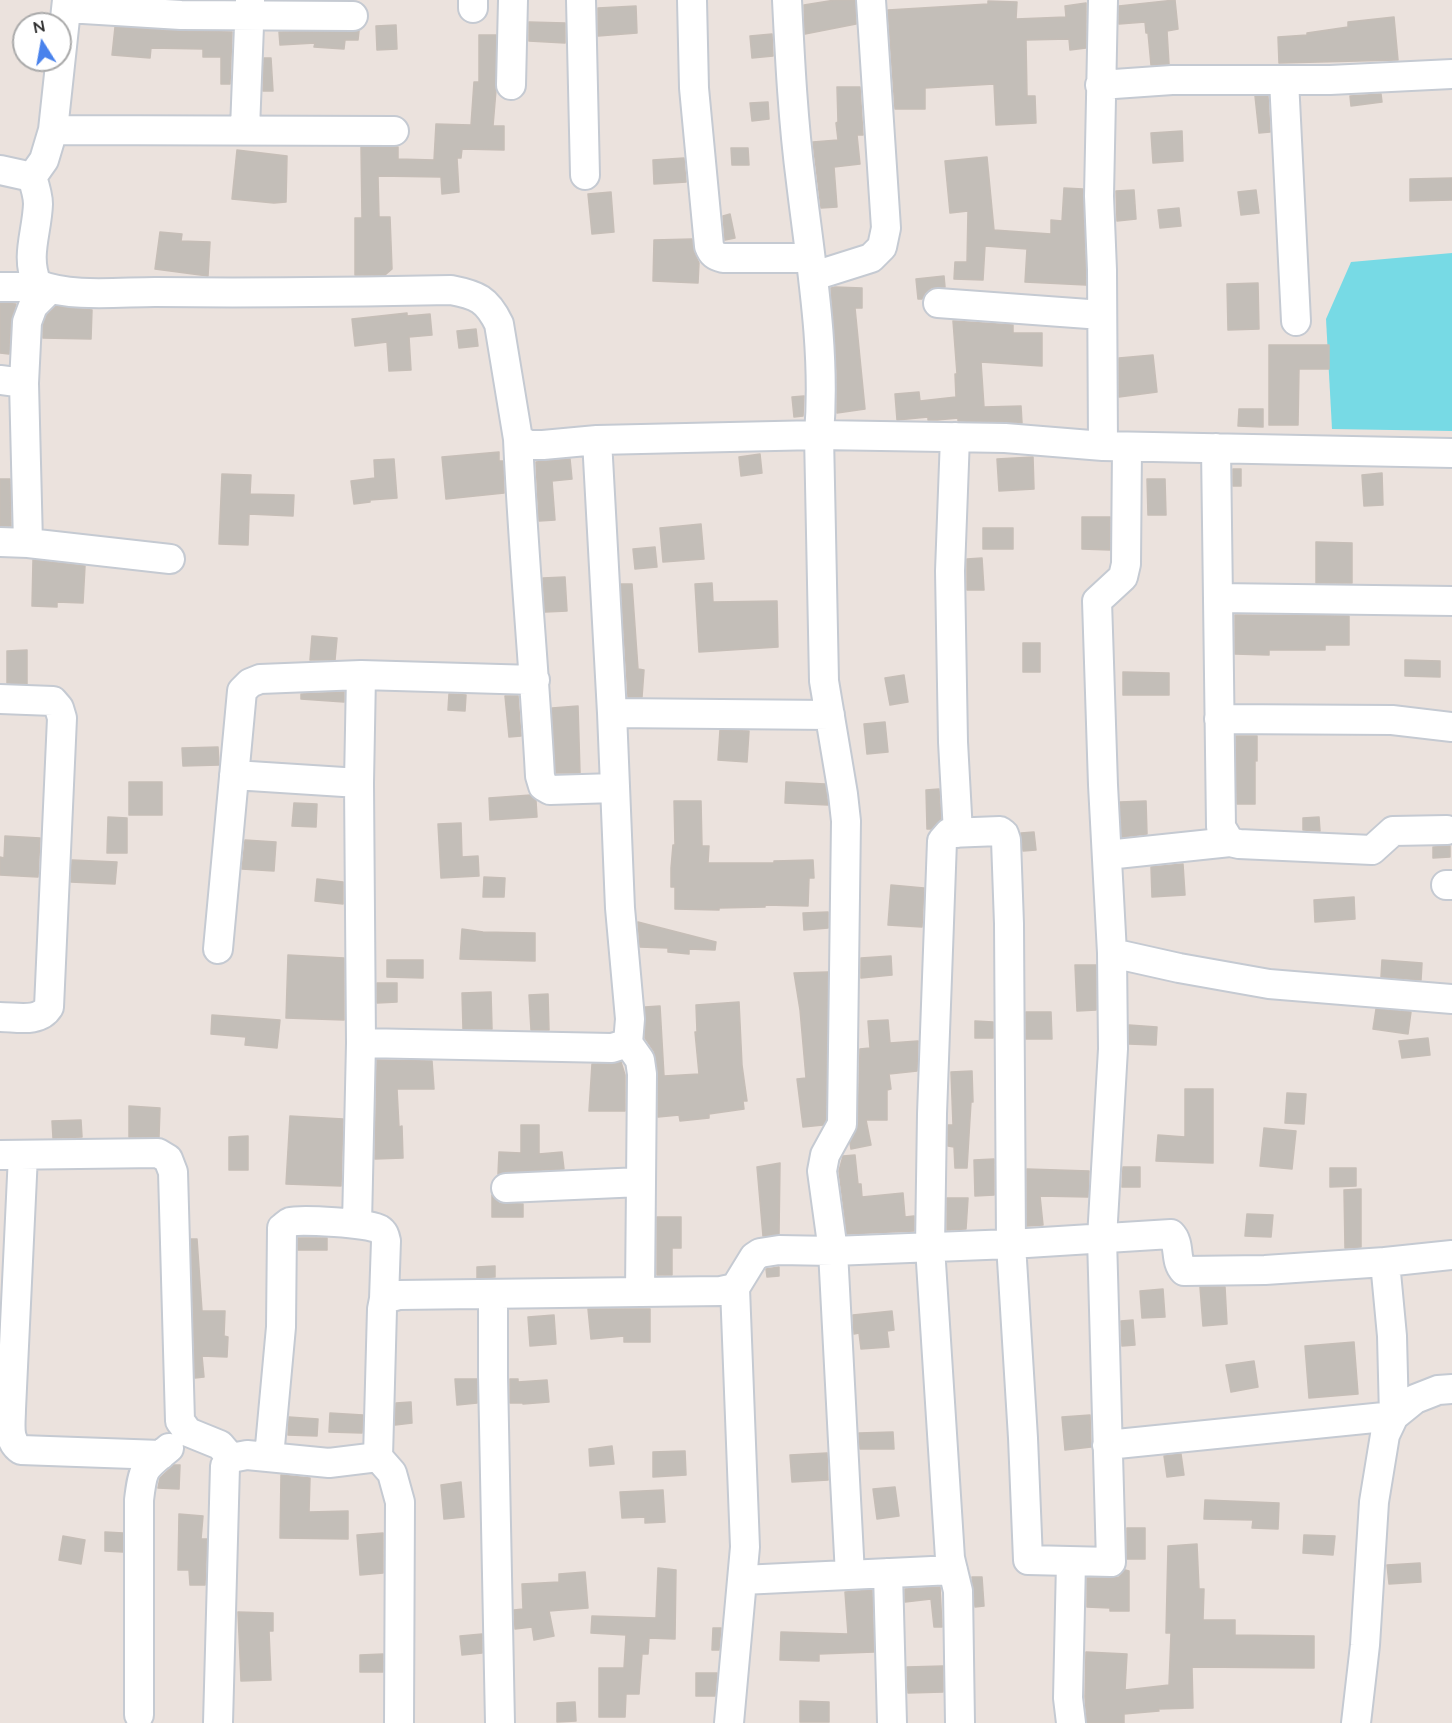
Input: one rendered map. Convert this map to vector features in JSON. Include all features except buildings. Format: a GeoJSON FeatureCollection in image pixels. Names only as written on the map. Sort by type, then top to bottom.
{"type":"FeatureCollection","features":[{"type":"Feature","properties":{"kind":"street"},"geometry":{"type":"LineString","coordinates":[[510,85],[513,0]]}},
{"type":"Feature","properties":{"kind":"street"},"geometry":{"type":"LineString","coordinates":[[581,0],[585,176]]}},
{"type":"Feature","properties":{"kind":"street"},"geometry":{"type":"LineString","coordinates":[[692,0],[694,88],[711,252],[723,258],[812,267],[871,258],[882,247],[886,228],[871,0]]}},
{"type":"Feature","properties":{"kind":"street"},"geometry":{"type":"LineString","coordinates":[[787,0],[794,131],[822,362],[819,435],[824,681],[843,794],[846,842],[842,1124],[825,1155],[822,1171],[833,1251],[850,1575]]}},
{"type":"Feature","properties":{"kind":"street"},"geometry":{"type":"LineString","coordinates":[[960,1723],[958,1591],[950,1546],[930,1246],[932,1114],[942,841],[949,833],[1000,831],[1006,840],[1009,924],[1011,1244],[1028,1560],[1111,1562],[1102,1238],[1113,1049],[1112,953],[1097,601],[1123,577],[1126,564],[1102,315],[1099,196],[1102,0]]}},
{"type":"Feature","properties":{"kind":"street"},"geometry":{"type":"LineString","coordinates":[[32,177],[44,160],[53,130],[67,4],[126,13],[250,8],[353,16]]}},
{"type":"Feature","properties":{"kind":"street"},"geometry":{"type":"LineString","coordinates":[[245,129],[250,8]]}},
{"type":"Feature","properties":{"kind":"street"},"geometry":{"type":"LineString","coordinates":[[1100,84],[1172,80],[1330,80],[1452,74]]}},
{"type":"Feature","properties":{"kind":"street"},"geometry":{"type":"LineString","coordinates":[[1284,80],[1296,321]]}},
{"type":"Feature","properties":{"kind":"street"},"geometry":{"type":"LineString","coordinates":[[53,130],[394,131]]}},
{"type":"Feature","properties":{"kind":"street"},"geometry":{"type":"LineString","coordinates":[[0,170],[32,177]]}},
{"type":"Feature","properties":{"kind":"street"},"geometry":{"type":"LineString","coordinates":[[32,177],[37,190],[38,204],[31,256],[32,271],[44,286]]}},
{"type":"Feature","properties":{"kind":"street"},"geometry":{"type":"LineString","coordinates":[[28,543],[12,382],[27,322],[44,286]]}},
{"type":"Feature","properties":{"kind":"street"},"geometry":{"type":"LineString","coordinates":[[0,288],[44,286],[84,292],[263,293],[451,290],[481,298],[492,309],[499,324],[518,439],[540,776],[543,786],[550,790],[615,788]]}},
{"type":"Feature","properties":{"kind":"street"},"geometry":{"type":"LineString","coordinates":[[938,303],[1102,315]]}},
{"type":"Feature","properties":{"kind":"street"},"geometry":{"type":"LineString","coordinates":[[518,439],[529,445],[543,445],[597,440],[819,435],[955,437],[1005,438],[1115,446],[1452,453]]}},
{"type":"Feature","properties":{"kind":"street"},"geometry":{"type":"LineString","coordinates":[[955,437],[950,572],[953,742],[958,833]]}},
{"type":"Feature","properties":{"kind":"street"},"geometry":{"type":"LineString","coordinates":[[597,440],[620,908],[630,1019],[628,1043],[640,1060],[642,1074],[640,1292]]}},
{"type":"Feature","properties":{"kind":"street"},"geometry":{"type":"LineString","coordinates":[[1216,448],[1221,826],[1230,842]]}},
{"type":"Feature","properties":{"kind":"street"},"geometry":{"type":"LineString","coordinates":[[0,542],[170,559]]}},
{"type":"Feature","properties":{"kind":"street"},"geometry":{"type":"LineString","coordinates":[[1218,598],[1452,601]]}},
{"type":"Feature","properties":{"kind":"street"},"geometry":{"type":"LineString","coordinates":[[218,949],[242,691],[250,683],[260,679],[361,675],[535,680]]}},
{"type":"Feature","properties":{"kind":"street"},"geometry":{"type":"LineString","coordinates":[[357,1224],[361,1043],[359,783],[361,675]]}},
{"type":"Feature","properties":{"kind":"street"},"geometry":{"type":"LineString","coordinates":[[0,699],[53,701],[59,708],[62,718],[49,1008],[45,1014],[37,1018],[0,1017]]}},
{"type":"Feature","properties":{"kind":"street"},"geometry":{"type":"LineString","coordinates":[[612,714],[830,715]]}},
{"type":"Feature","properties":{"kind":"street"},"geometry":{"type":"LineString","coordinates":[[1219,718],[1392,720],[1452,727]]}},
{"type":"Feature","properties":{"kind":"street"},"geometry":{"type":"LineString","coordinates":[[234,775],[359,783]]}},
{"type":"Feature","properties":{"kind":"street"},"geometry":{"type":"LineString","coordinates":[[1107,855],[1230,842],[1372,850],[1393,831],[1447,830]]}},
{"type":"Feature","properties":{"kind":"street"},"geometry":{"type":"LineString","coordinates":[[1112,953],[1269,984],[1452,999]]}},
{"type":"Feature","properties":{"kind":"street"},"geometry":{"type":"LineString","coordinates":[[361,1043],[612,1048],[628,1043]]}},
{"type":"Feature","properties":{"kind":"street"},"geometry":{"type":"LineString","coordinates":[[161,1455],[8,1448],[11,1410],[12,1155],[159,1153],[168,1159],[173,1172],[180,1421],[188,1432],[220,1445],[231,1458]]}},
{"type":"Feature","properties":{"kind":"street"},"geometry":{"type":"LineString","coordinates":[[506,1188],[641,1182]]}},
{"type":"Feature","properties":{"kind":"street"},"geometry":{"type":"LineString","coordinates":[[269,1456],[281,1327],[282,1228],[288,1223],[298,1221],[357,1224],[378,1228],[384,1233],[378,1457],[392,1473],[400,1502],[399,1723]]}},
{"type":"Feature","properties":{"kind":"street"},"geometry":{"type":"LineString","coordinates":[[729,1723],[745,1547],[735,1288],[749,1263],[760,1254],[779,1250],[833,1251],[1011,1244],[1171,1234],[1176,1242],[1179,1264],[1184,1271],[1385,1262],[1452,1255]]}},
{"type":"Feature","properties":{"kind":"street"},"geometry":{"type":"LineString","coordinates":[[1385,1262],[1392,1336],[1395,1416]]}},
{"type":"Feature","properties":{"kind":"street"},"geometry":{"type":"LineString","coordinates":[[384,1299],[399,1295],[721,1291],[735,1288]]}},
{"type":"Feature","properties":{"kind":"street"},"geometry":{"type":"LineString","coordinates":[[493,1294],[492,1376],[500,1723]]}},
{"type":"Feature","properties":{"kind":"street"},"geometry":{"type":"LineString","coordinates":[[1356,1723],[1365,1645],[1374,1502],[1385,1435],[1395,1416],[1415,1399],[1438,1390],[1452,1389]]}},
{"type":"Feature","properties":{"kind":"street"},"geometry":{"type":"LineString","coordinates":[[1107,1445],[1395,1416]]}},
{"type":"Feature","properties":{"kind":"street"},"geometry":{"type":"LineString","coordinates":[[139,1715],[139,1500],[142,1473],[148,1464],[188,1432]]}},
{"type":"Feature","properties":{"kind":"street"},"geometry":{"type":"LineString","coordinates":[[218,1723],[225,1466],[231,1458],[247,1455],[329,1463],[378,1457]]}},
{"type":"Feature","properties":{"kind":"street"},"geometry":{"type":"LineString","coordinates":[[1071,1562],[1068,1698],[1071,1723]]}},
{"type":"Feature","properties":{"kind":"street"},"geometry":{"type":"LineString","coordinates":[[742,1580],[954,1570]]}},
{"type":"Feature","properties":{"kind":"street"},"geometry":{"type":"LineString","coordinates":[[888,1573],[892,1723]]}},
{"type":"Feature","properties":{"kind":"water"},"geometry":{"type":"Polygon","coordinates":[[[1452,253],[1452,431],[1332,429],[1326,319],[1351,262],[1452,253]]]}}]}
